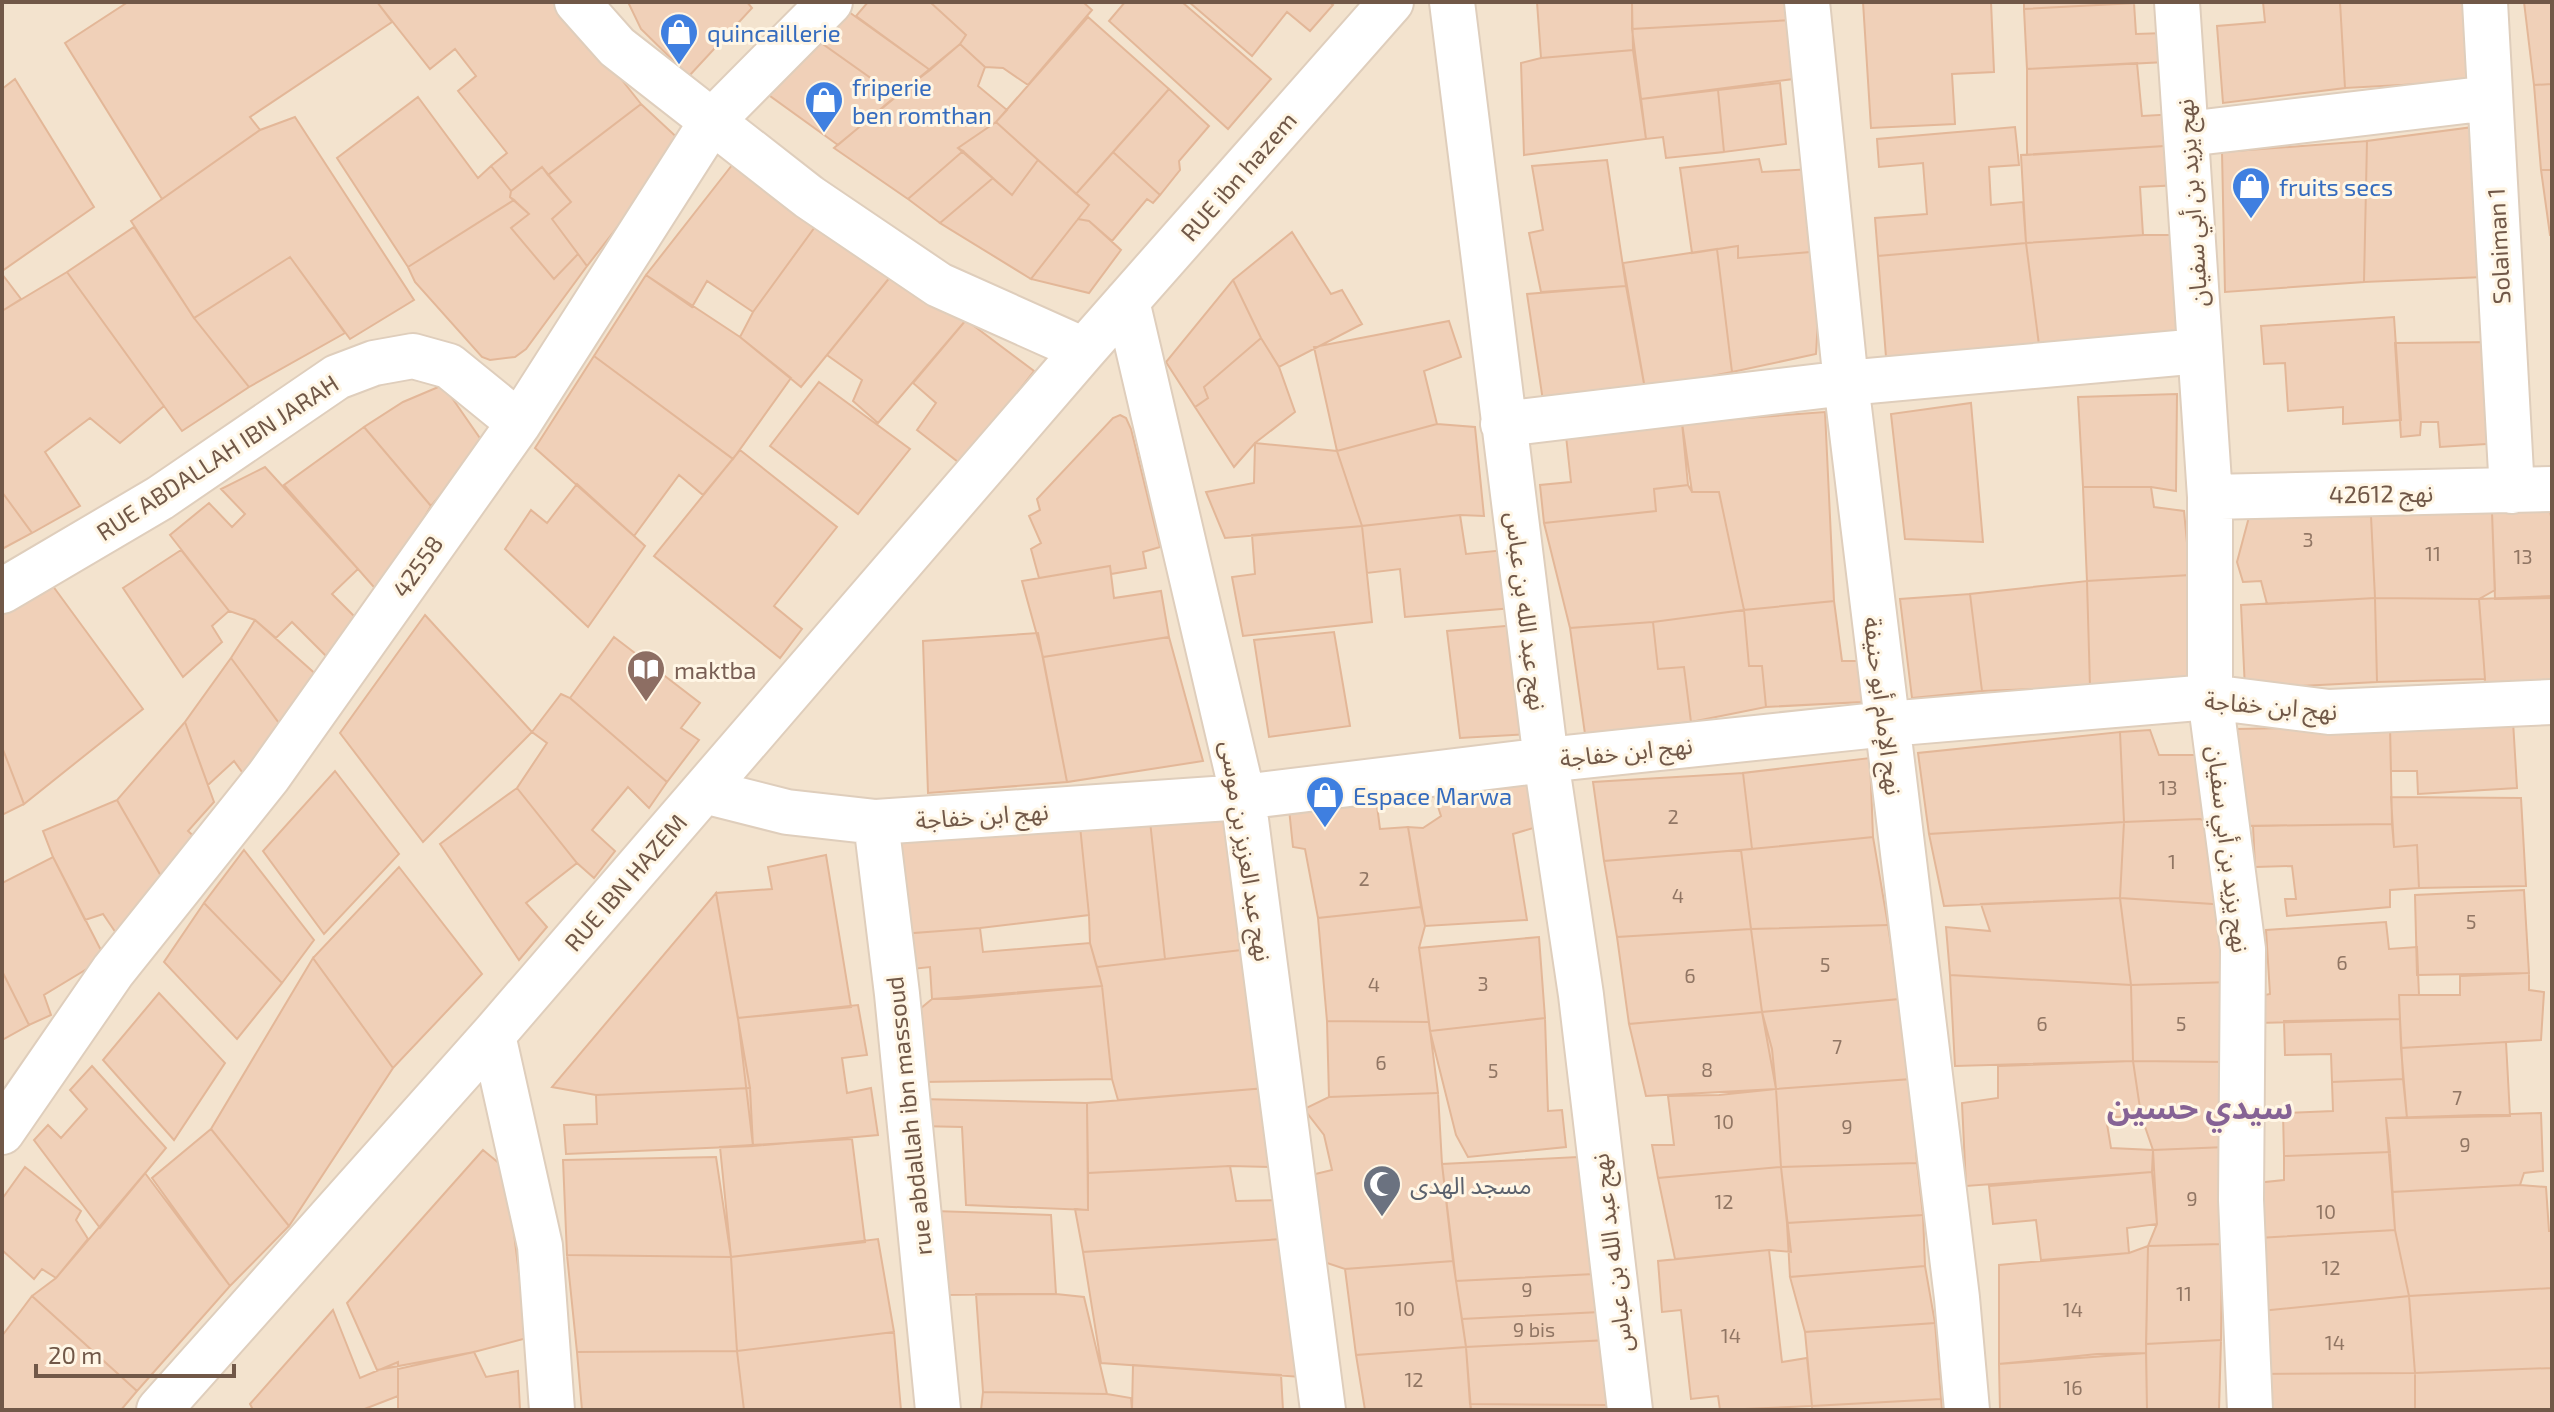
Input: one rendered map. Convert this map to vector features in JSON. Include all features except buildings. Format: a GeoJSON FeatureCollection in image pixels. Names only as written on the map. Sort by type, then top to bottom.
{"type":"FeatureCollection","features":[{"type":"Feature","properties":{"kind":"street"},"geometry":{"type":"LineString","coordinates":[[577,2],[617,47],[809,197],[939,285],[1084,350]]}},
{"type":"Feature","properties":{"kind":"street","name":"42558"},"geometry":{"type":"LineString","coordinates":[[2,1132],[113,971],[268,777],[519,423],[712,121],[830,2]]}},
{"type":"Feature","properties":{"kind":"street","name":"RUE ibn hazem"},"geometry":{"type":"LineString","coordinates":[[1084,350],[1391,2]]}},
{"type":"Feature","properties":{"kind":"street","name":"نهج عبد الله بن عباس"},"geometry":{"type":"LineString","coordinates":[[1452,2],[1546,760],[1581,995],[1630,1410]]}},
{"type":"Feature","properties":{"kind":"street","name":"نهج الإمام أبو حنيفة"},"geometry":{"type":"LineString","coordinates":[[1807,2],[1846,383],[1957,1298],[1967,1410]]}},
{"type":"Feature","properties":{"kind":"street","name":"نهج يزيد بن أبي سفيان"},"geometry":{"type":"LineString","coordinates":[[2177,2],[2210,497],[2210,697],[2243,949],[2241,1200],[2250,1410]]}},
{"type":"Feature","properties":{"kind":"street","name":"Solaiman 1"},"geometry":{"type":"LineString","coordinates":[[2485,2],[2490,98],[2532,490]]}},
{"type":"Feature","properties":{"kind":"street"},"geometry":{"type":"LineString","coordinates":[[2187,134],[2490,98]]}},
{"type":"Feature","properties":{"kind":"street","name":"نهج عبد العزيز بن موسى"},"geometry":{"type":"LineString","coordinates":[[1127,301],[1243,797],[1323,1410]]}},
{"type":"Feature","properties":{"kind":"street","name":"RUE IBN HAZEM"},"geometry":{"type":"LineString","coordinates":[[159,1410],[493,1035],[1084,350]]}},
{"type":"Feature","properties":{"kind":"street"},"geometry":{"type":"LineString","coordinates":[[1503,424],[1846,383],[2200,351]]}},
{"type":"Feature","properties":{"kind":"street","name":"RUE ABDALLAH IBN JARAH"},"geometry":{"type":"LineString","coordinates":[[2,591],[160,498],[337,377],[374,363],[413,356],[449,366],[519,423]]}},
{"type":"Feature","properties":{"kind":"street","name":"نهج 42612"},"geometry":{"type":"LineString","coordinates":[[2210,497],[2532,490]]}},
{"type":"Feature","properties":{"kind":"street","name":"نهج ابن خفاجة"},"geometry":{"type":"LineString","coordinates":[[704,791],[787,812],[876,822],[1243,797],[1546,760],[1887,724],[2210,697],[2329,712],[2552,702]]}},
{"type":"Feature","properties":{"kind":"street","name":"rue abdallah ibn massoud"},"geometry":{"type":"LineString","coordinates":[[876,822],[897,994],[938,1410]]}},
{"type":"Feature","properties":{"kind":"street"},"geometry":{"type":"LineString","coordinates":[[493,1035],[540,1246],[552,1410]]}},
{"type":"Feature","properties":{"kind":"shaded area"},"geometry":{"type":"Polygon","coordinates":[[[2,2],[2552,2],[2552,1410],[2,1410],[2,2]]]}},
{"type":"Feature","properties":{"kind":"place","name":"quincaillerie"},"geometry":{"type":"Point","coordinates":[679,66]}},
{"type":"Feature","properties":{"kind":"place","name":"friperie ben romthan"},"geometry":{"type":"Point","coordinates":[824,134]}},
{"type":"Feature","properties":{"kind":"place","name":"fruits secs"},"geometry":{"type":"Point","coordinates":[2251,220]}},
{"type":"Feature","properties":{"kind":"place","name":"maktba"},"geometry":{"type":"Point","coordinates":[646,703]}},
{"type":"Feature","properties":{"kind":"place","name":"Espace Marwa"},"geometry":{"type":"Point","coordinates":[1325,829]}},
{"type":"Feature","properties":{"kind":"place","name":"مسجد الهدى"},"geometry":{"type":"Point","coordinates":[1382,1218]}},
{"type":"Feature","properties":{"kind":"district","name":"سيدي حسين"},"geometry":{"type":"Point","coordinates":[2200,1106]}}]}
